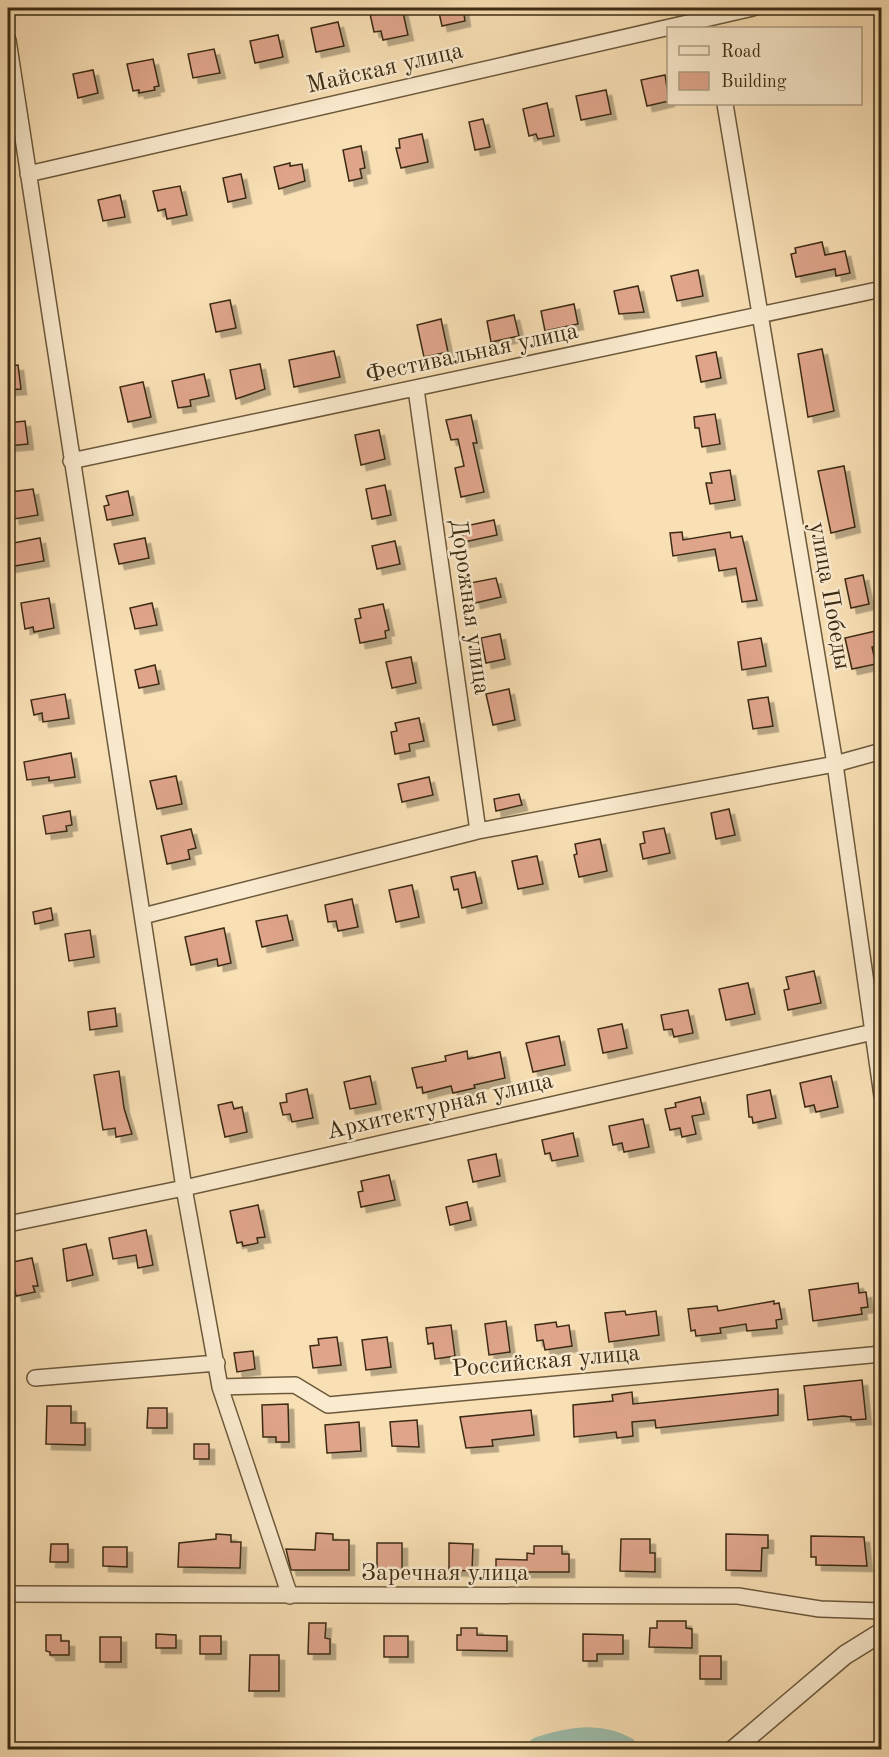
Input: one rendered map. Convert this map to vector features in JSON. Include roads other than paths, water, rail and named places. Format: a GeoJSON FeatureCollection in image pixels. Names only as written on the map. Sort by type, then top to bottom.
{"type":"FeatureCollection","features":[{"type":"Feature","properties":{"kind":"street","name":"Майская улица"},"geometry":{"type":"LineString","coordinates":[[668,27],[753,8]]}},
{"type":"Feature","properties":{"kind":"street","name":"Майская улица"},"geometry":{"type":"LineString","coordinates":[[28,174],[667,27]]}},
{"type":"Feature","properties":{"kind":"street"},"geometry":{"type":"LineString","coordinates":[[8,40],[183,1188],[220,1388],[290,1596]]}},
{"type":"Feature","properties":{"kind":"street","name":"улица Победы"},"geometry":{"type":"LineString","coordinates":[[725,105],[878,1031],[882,1096]]}},
{"type":"Feature","properties":{"kind":"street","name":"Фестивальная улица"},"geometry":{"type":"LineString","coordinates":[[71,461],[759,317],[882,289]]}},
{"type":"Feature","properties":{"kind":"street","name":"Дорожная улица"},"geometry":{"type":"LineString","coordinates":[[416,389],[477,831]]}},
{"type":"Feature","properties":{"kind":"street"},"geometry":{"type":"LineString","coordinates":[[143,916],[477,831],[834,764],[882,751]]}},
{"type":"Feature","properties":{"kind":"street","name":"Архитектурная улица"},"geometry":{"type":"LineString","coordinates":[[8,1224],[183,1188],[878,1031]]}},
{"type":"Feature","properties":{"kind":"street","name":"Российская улица"},"geometry":{"type":"LineString","coordinates":[[220,1388],[295,1385],[328,1405],[882,1354]]}},
{"type":"Feature","properties":{"kind":"street"},"geometry":{"type":"LineString","coordinates":[[34,1378],[217,1363]]}},
{"type":"Feature","properties":{"kind":"street","name":"Заречная улица"},"geometry":{"type":"LineString","coordinates":[[8,1594],[738,1596],[820,1609],[882,1611]]}},
{"type":"Feature","properties":{"kind":"street"},"geometry":{"type":"LineString","coordinates":[[734,1749],[845,1654],[882,1632]]}},
{"type":"Feature","properties":{"kind":"waterway"},"geometry":{"type":"LineString","coordinates":[[540,1750],[583,1741],[604,1742],[625,1750]]}}]}
